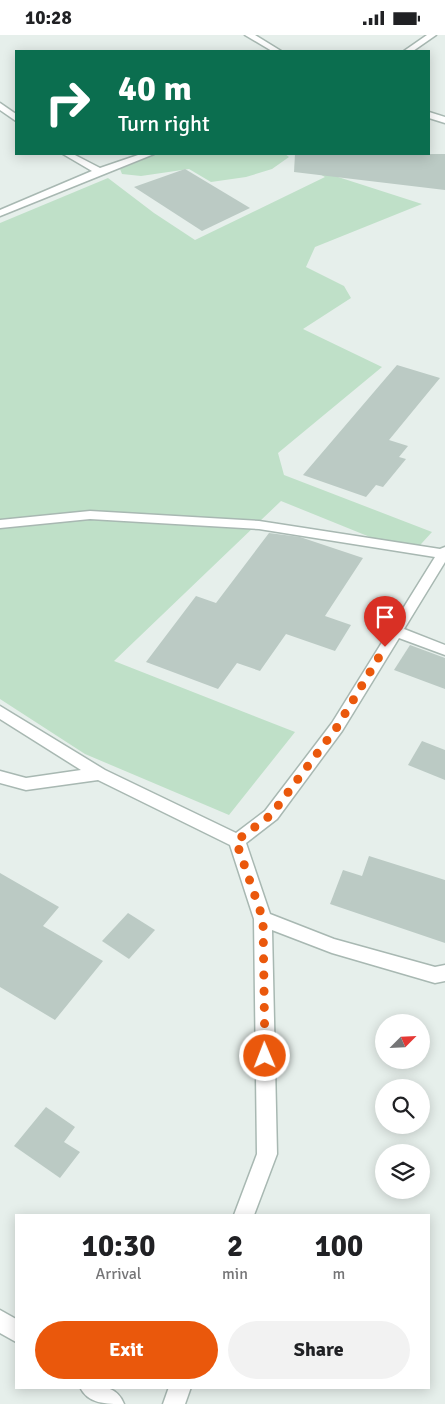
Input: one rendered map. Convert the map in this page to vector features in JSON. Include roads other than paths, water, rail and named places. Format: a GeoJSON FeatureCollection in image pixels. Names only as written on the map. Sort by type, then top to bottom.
{"type":"FeatureCollection","features":[{"type":"Feature","properties":{"kind":"street"},"geometry":{"type":"LineString","coordinates":[[249,35],[275,50]]}},
{"type":"Feature","properties":{"kind":"street"},"geometry":{"type":"LineString","coordinates":[[410,50],[432,35]]}},
{"type":"Feature","properties":{"kind":"street"},"geometry":{"type":"LineString","coordinates":[[0,106],[15,117]]}},
{"type":"Feature","properties":{"kind":"street"},"geometry":{"type":"LineString","coordinates":[[430,115],[445,119]]}},
{"type":"Feature","properties":{"kind":"street"},"geometry":{"type":"LineString","coordinates":[[69,155],[99,171]]}},
{"type":"Feature","properties":{"kind":"street"},"geometry":{"type":"LineString","coordinates":[[0,213],[99,171],[146,155]]}},
{"type":"Feature","properties":{"kind":"street"},"geometry":{"type":"LineString","coordinates":[[0,524],[90,515],[241,523],[444,552],[337,727],[271,815],[236,841]]}},
{"type":"Feature","properties":{"kind":"street"},"geometry":{"type":"LineString","coordinates":[[394,631],[445,650]]}},
{"type":"Feature","properties":{"kind":"street"},"geometry":{"type":"LineString","coordinates":[[0,712],[98,774],[236,841],[263,919],[267,1154],[244,1214]]}},
{"type":"Feature","properties":{"kind":"street"},"geometry":{"type":"LineString","coordinates":[[0,777],[26,784],[98,774]]}},
{"type":"Feature","properties":{"kind":"street"},"geometry":{"type":"LineString","coordinates":[[263,919],[332,946],[436,975],[445,973]]}},
{"type":"Feature","properties":{"kind":"street"},"geometry":{"type":"LineString","coordinates":[[0,1321],[15,1330]]}},
{"type":"Feature","properties":{"kind":"street"},"geometry":{"type":"LineString","coordinates":[[94,1389],[113,1404]]}},
{"type":"Feature","properties":{"kind":"street"},"geometry":{"type":"LineString","coordinates":[[174,1404],[179,1389]]}}]}
